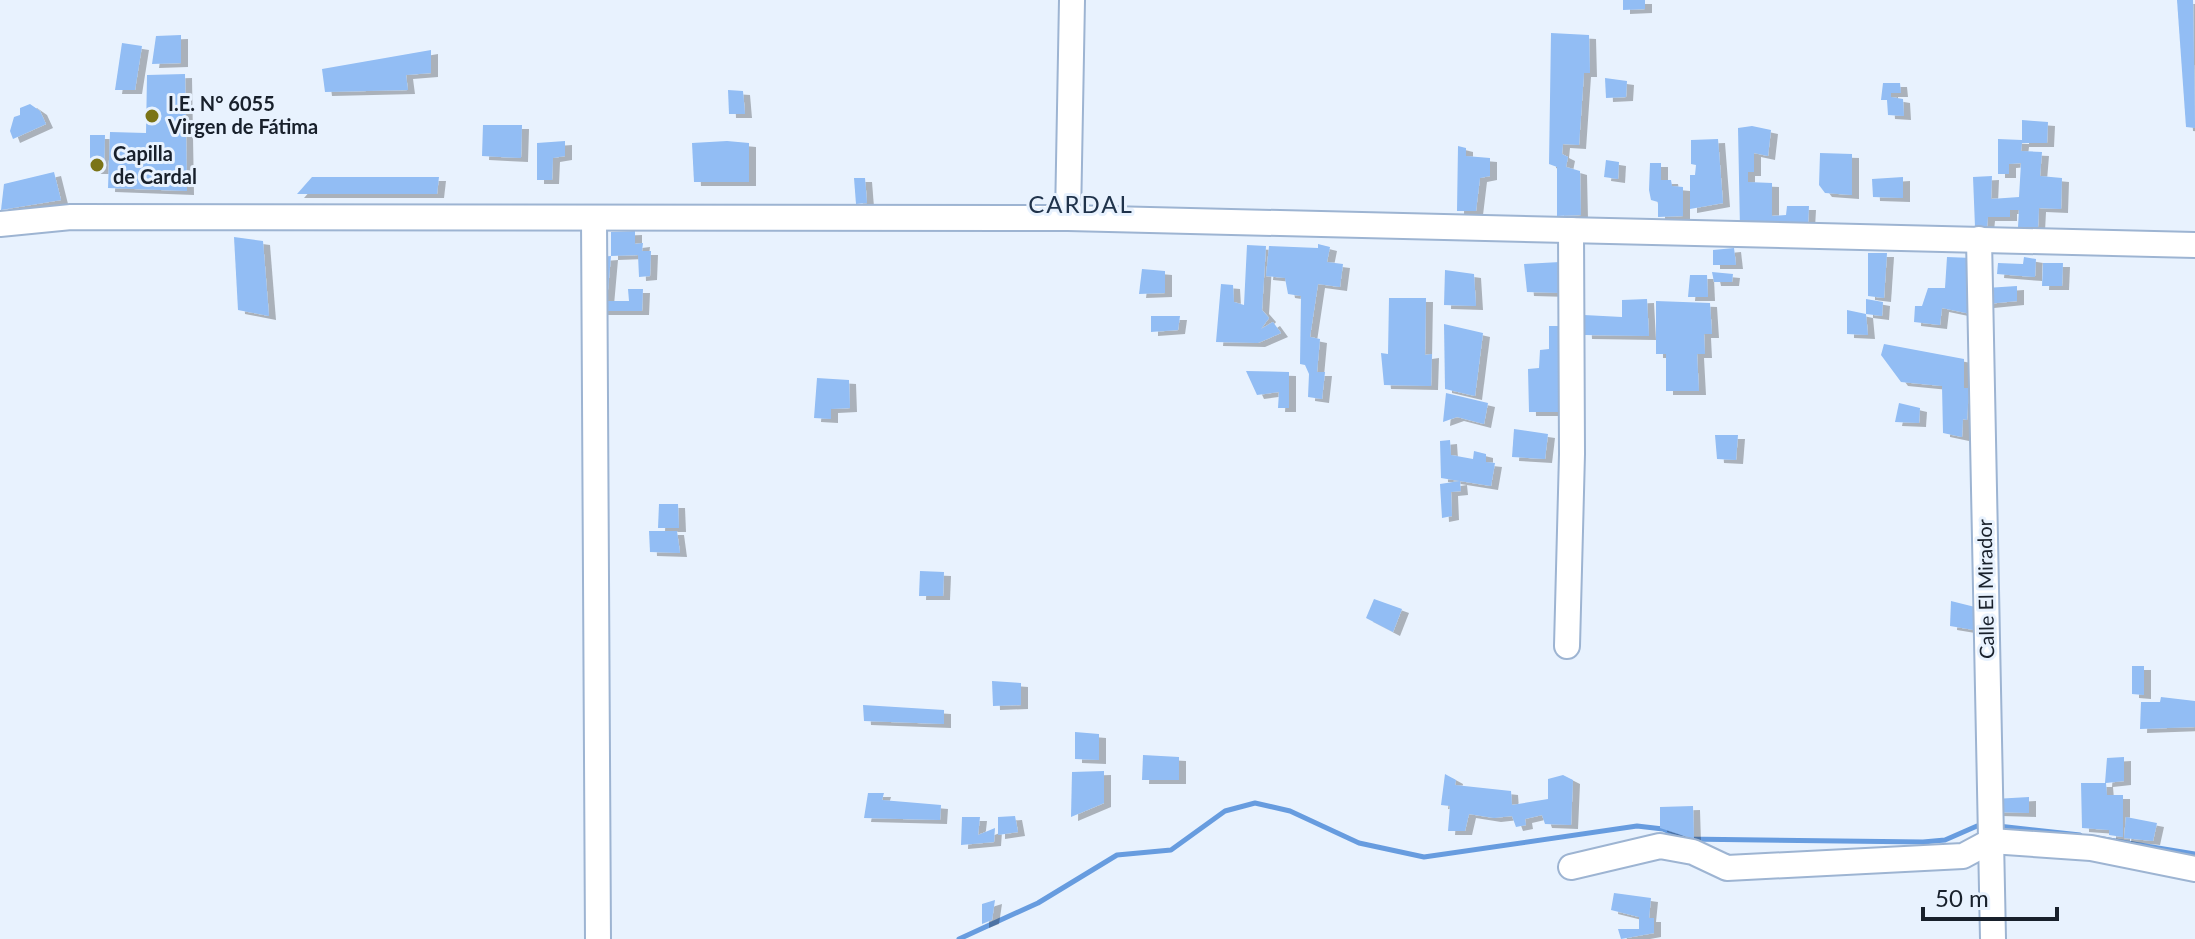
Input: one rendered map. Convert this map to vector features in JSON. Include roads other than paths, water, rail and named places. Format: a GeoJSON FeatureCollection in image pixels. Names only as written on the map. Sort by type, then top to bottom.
{"type":"FeatureCollection","features":[{"type":"Feature","properties":{"kind":"street"},"geometry":{"type":"LineString","coordinates":[[1068,218],[1072,0]]}},
{"type":"Feature","properties":{"kind":"street"},"geometry":{"type":"LineString","coordinates":[[0,224],[71,217],[1068,218],[2195,245]]}},
{"type":"Feature","properties":{"kind":"street"},"geometry":{"type":"LineString","coordinates":[[594,218],[598,939]]}},
{"type":"Feature","properties":{"kind":"street"},"geometry":{"type":"LineString","coordinates":[[1567,646],[1572,454],[1571,230]]}},
{"type":"Feature","properties":{"kind":"street","name":"Calle El Mirador"},"geometry":{"type":"LineString","coordinates":[[1979,239],[1993,939]]}},
{"type":"Feature","properties":{"kind":"street"},"geometry":{"type":"LineString","coordinates":[[1571,867],[1660,846],[1693,852],[1727,868],[1963,856],[1991,841],[2091,848],[2195,869]]}},
{"type":"Feature","properties":{"kind":"waterway"},"geometry":{"type":"LineString","coordinates":[[959,939],[1038,903],[1117,855],[1171,850],[1225,811],[1255,803],[1290,811],[1359,843],[1424,857],[1637,826],[1663,829],[1685,839],[1923,842],[1945,840],[1977,826]]}},
{"type":"Feature","properties":{"kind":"waterway"},"geometry":{"type":"LineString","coordinates":[[1998,826],[2080,835]]}},
{"type":"Feature","properties":{"kind":"waterway"},"geometry":{"type":"LineString","coordinates":[[2097,838],[2195,854]]}},
{"type":"Feature","properties":{"kind":"place","name":"I.E. N° 6055 Virgen de Fátima"},"geometry":{"type":"Point","coordinates":[152,116]}},
{"type":"Feature","properties":{"kind":"place","name":"Capilla de Cardal"},"geometry":{"type":"Point","coordinates":[97,165]}},
{"type":"Feature","properties":{"kind":"district","name":"CARDAL"},"geometry":{"type":"Point","coordinates":[1081,205]}}]}
